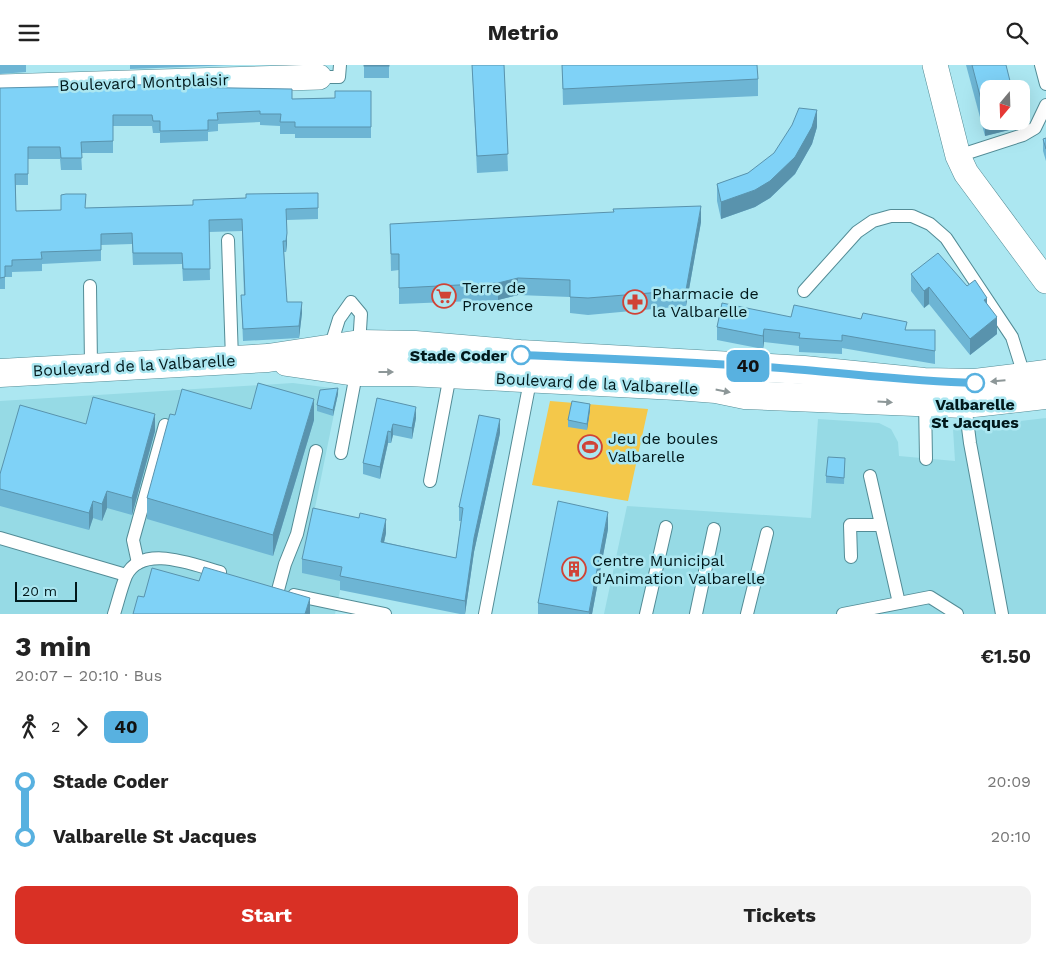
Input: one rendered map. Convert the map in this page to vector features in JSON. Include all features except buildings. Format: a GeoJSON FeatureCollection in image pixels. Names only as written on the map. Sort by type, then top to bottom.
{"type":"FeatureCollection","features":[{"type":"Feature","properties":{"kind":"street"},"geometry":{"type":"LineString","coordinates":[[935,65],[958,156],[966,173],[1046,281]]}},
{"type":"Feature","properties":{"kind":"street","name":"Boulevard Montplaisir"},"geometry":{"type":"LineString","coordinates":[[0,87],[120,73],[329,71]]}},
{"type":"Feature","properties":{"kind":"street","name":"Boulevard de la Valbarelle"},"geometry":{"type":"LineString","coordinates":[[339,362],[360,344],[415,345],[533,367],[716,389],[745,395],[925,393],[1035,374]]}},
{"type":"Feature","properties":{"kind":"street","name":"Boulevard de la Valbarelle"},"geometry":{"type":"LineString","coordinates":[[0,373],[92,366],[268,358],[339,362],[450,375],[533,367]]}},
{"type":"Feature","properties":{"kind":"street","name":"Boulevard de la Valbarelle"},"geometry":{"type":"LineString","coordinates":[[925,393],[965,404],[1046,395]]}},
{"type":"Feature","properties":{"kind":"lane"},"geometry":{"type":"LineString","coordinates":[[1041,65],[1046,84]]}},
{"type":"Feature","properties":{"kind":"lane"},"geometry":{"type":"LineString","coordinates":[[958,156],[1023,135],[1035,128],[1046,105]]}},
{"type":"Feature","properties":{"kind":"lane"},"geometry":{"type":"LineString","coordinates":[[804,291],[857,232],[873,221],[891,216],[912,216],[930,224],[946,238],[1035,374]]}},
{"type":"Feature","properties":{"kind":"lane"},"geometry":{"type":"LineString","coordinates":[[228,240],[232,359]]}},
{"type":"Feature","properties":{"kind":"lane"},"geometry":{"type":"LineString","coordinates":[[90,286],[92,366]]}},
{"type":"Feature","properties":{"kind":"lane"},"geometry":{"type":"LineString","coordinates":[[341,453],[339,319],[351,302],[361,314],[360,344]]}},
{"type":"Feature","properties":{"kind":"lane"},"geometry":{"type":"LineString","coordinates":[[485,614],[533,367]]}},
{"type":"Feature","properties":{"kind":"lane"},"geometry":{"type":"LineString","coordinates":[[430,481],[450,375]]}},
{"type":"Feature","properties":{"kind":"lane"},"geometry":{"type":"LineString","coordinates":[[925,393],[926,459]]}},
{"type":"Feature","properties":{"kind":"lane"},"geometry":{"type":"LineString","coordinates":[[965,404],[970,443],[1002,614]]}},
{"type":"Feature","properties":{"kind":"lane"},"geometry":{"type":"LineString","coordinates":[[138,563],[133,540],[165,425]]}},
{"type":"Feature","properties":{"kind":"lane"},"geometry":{"type":"LineString","coordinates":[[316,451],[297,534],[274,589],[385,614]]}},
{"type":"Feature","properties":{"kind":"lane"},"geometry":{"type":"LineString","coordinates":[[870,476],[899,603]]}},
{"type":"Feature","properties":{"kind":"lane"},"geometry":{"type":"LineString","coordinates":[[851,557],[850,525],[881,525]]}},
{"type":"Feature","properties":{"kind":"lane"},"geometry":{"type":"LineString","coordinates":[[646,614],[666,527]]}},
{"type":"Feature","properties":{"kind":"lane"},"geometry":{"type":"LineString","coordinates":[[696,614],[714,529]]}},
{"type":"Feature","properties":{"kind":"lane"},"geometry":{"type":"LineString","coordinates":[[747,614],[767,533]]}},
{"type":"Feature","properties":{"kind":"lane"},"geometry":{"type":"LineString","coordinates":[[0,538],[126,575]]}},
{"type":"Feature","properties":{"kind":"lane"},"geometry":{"type":"LineString","coordinates":[[114,614],[126,575],[138,563],[159,558],[182,561],[234,577]]}},
{"type":"Feature","properties":{"kind":"lane"},"geometry":{"type":"LineString","coordinates":[[843,614],[930,597],[957,614]]}},
{"type":"Feature","properties":{"kind":"shaded area"},"geometry":{"type":"Polygon","coordinates":[[[293,383],[339,389],[302,572],[342,581],[335,614],[0,614],[0,401],[293,383]]]}},
{"type":"Feature","properties":{"kind":"shaded area","name":"Jeu de boules Valbarelle"},"geometry":{"type":"Polygon","coordinates":[[[550,401],[648,409],[628,501],[532,485],[550,401]]]}},
{"type":"Feature","properties":{"kind":"shaded area"},"geometry":{"type":"Polygon","coordinates":[[[1046,418],[1046,614],[604,614],[627,506],[811,518],[818,419],[879,423],[891,429],[898,442],[899,456],[955,461],[953,429],[1046,418]]]}},
{"type":"Feature","properties":{"kind":"bus line","name":"40"},"geometry":{"type":"LineString","coordinates":[[521,355],[679,362],[804,370],[924,382],[975,383]]}},
{"type":"Feature","properties":{"kind":"place","name":"Terre de Provence"},"geometry":{"type":"Point","coordinates":[444,296]}},
{"type":"Feature","properties":{"kind":"place","name":"Pharmacie de la Valbarelle"},"geometry":{"type":"Point","coordinates":[635,302]}},
{"type":"Feature","properties":{"kind":"place","name":"Stade Coder"},"geometry":{"type":"Point","coordinates":[521,355]}},
{"type":"Feature","properties":{"kind":"place","name":"Valbarelle St Jacques"},"geometry":{"type":"Point","coordinates":[975,383]}},
{"type":"Feature","properties":{"kind":"place","name":"Jeu de boules Valbarelle"},"geometry":{"type":"Point","coordinates":[590,447]}},
{"type":"Feature","properties":{"kind":"place","name":"Centre Municipal d'Animation Valbarelle"},"geometry":{"type":"Point","coordinates":[574,569]}}]}
